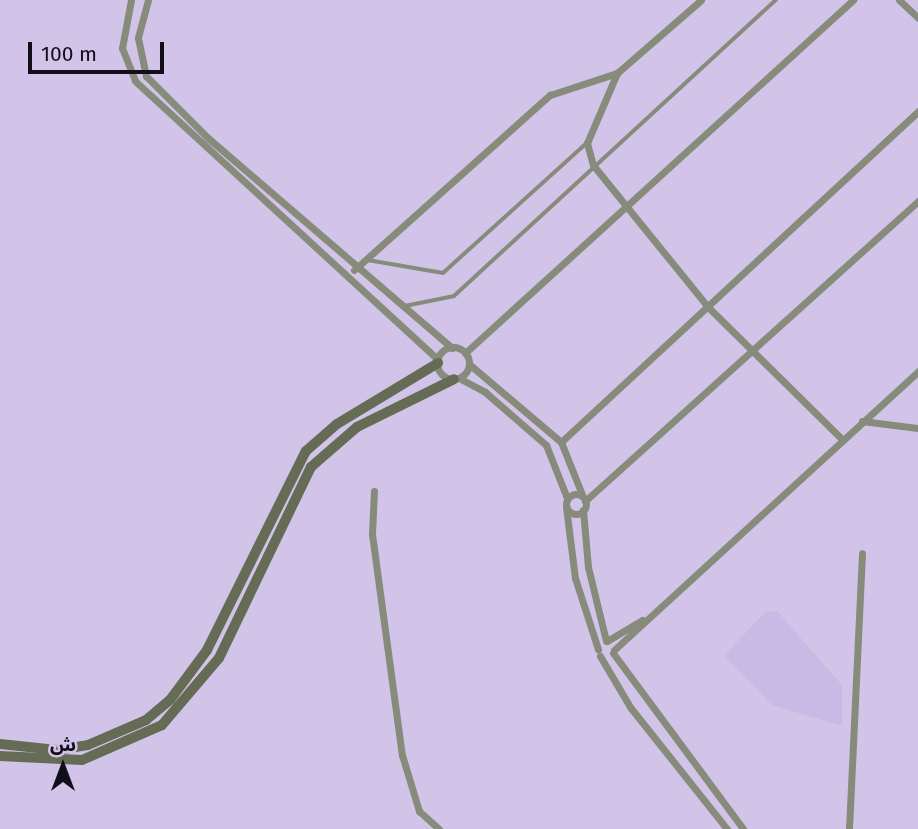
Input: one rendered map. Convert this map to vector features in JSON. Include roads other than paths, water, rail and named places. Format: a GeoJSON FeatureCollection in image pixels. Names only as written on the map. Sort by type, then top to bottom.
{"type":"FeatureCollection","features":[{"type":"Feature","properties":{"kind":"main road"},"geometry":{"type":"LineString","coordinates":[[0,744],[57,750],[89,745],[128,730],[170,700],[207,650],[306,451],[337,424],[438,361]]}},
{"type":"Feature","properties":{"kind":"main road"},"geometry":{"type":"LineString","coordinates":[[0,756],[82,760],[162,724],[219,658],[298,488],[319,458],[357,427],[456,379]]}},
{"type":"Feature","properties":{"kind":"street"},"geometry":{"type":"LineString","coordinates":[[131,0],[122,48],[135,81],[347,274],[438,361],[440,372],[485,392],[546,445],[568,498],[566,507],[575,578],[599,652],[630,707],[727,829]]}},
{"type":"Feature","properties":{"kind":"street"},"geometry":{"type":"LineString","coordinates":[[148,0],[138,38],[146,76],[358,269],[452,348],[465,353]]}},
{"type":"Feature","properties":{"kind":"street"},"geometry":{"type":"LineString","coordinates":[[347,274],[358,269],[550,95],[617,73],[701,0]]}},
{"type":"Feature","properties":{"kind":"street"},"geometry":{"type":"LineString","coordinates":[[465,353],[624,203],[853,0]]}},
{"type":"Feature","properties":{"kind":"street"},"geometry":{"type":"LineString","coordinates":[[899,0],[918,18]]}},
{"type":"Feature","properties":{"kind":"street"},"geometry":{"type":"LineString","coordinates":[[617,73],[587,143],[593,165],[707,306],[842,439]]}},
{"type":"Feature","properties":{"kind":"street"},"geometry":{"type":"LineString","coordinates":[[561,442],[918,111]]}},
{"type":"Feature","properties":{"kind":"street"},"geometry":{"type":"LineString","coordinates":[[568,498],[584,499],[754,352],[918,201]]}},
{"type":"Feature","properties":{"kind":"street"},"geometry":{"type":"LineString","coordinates":[[438,361],[452,348]]}},
{"type":"Feature","properties":{"kind":"street"},"geometry":{"type":"LineString","coordinates":[[465,353],[469,365],[561,442],[584,499],[587,567],[607,641],[743,829]]}},
{"type":"Feature","properties":{"kind":"street"},"geometry":{"type":"LineString","coordinates":[[456,379],[469,365]]}},
{"type":"Feature","properties":{"kind":"street"},"geometry":{"type":"LineString","coordinates":[[599,652],[613,652],[918,371]]}},
{"type":"Feature","properties":{"kind":"street"},"geometry":{"type":"LineString","coordinates":[[862,421],[918,428]]}},
{"type":"Feature","properties":{"kind":"street"},"geometry":{"type":"LineString","coordinates":[[374,491],[372,534],[402,755],[419,811],[439,829]]}},
{"type":"Feature","properties":{"kind":"street"},"geometry":{"type":"LineString","coordinates":[[566,507],[573,513],[583,510]]}},
{"type":"Feature","properties":{"kind":"street"},"geometry":{"type":"LineString","coordinates":[[849,829],[862,553]]}},
{"type":"Feature","properties":{"kind":"street"},"geometry":{"type":"LineString","coordinates":[[599,652],[607,641],[652,614]]}},
{"type":"Feature","properties":{"kind":"lane"},"geometry":{"type":"LineString","coordinates":[[403,306],[454,296],[593,165],[776,0]]}},
{"type":"Feature","properties":{"kind":"lane"},"geometry":{"type":"LineString","coordinates":[[368,260],[443,272],[587,143]]}}]}
